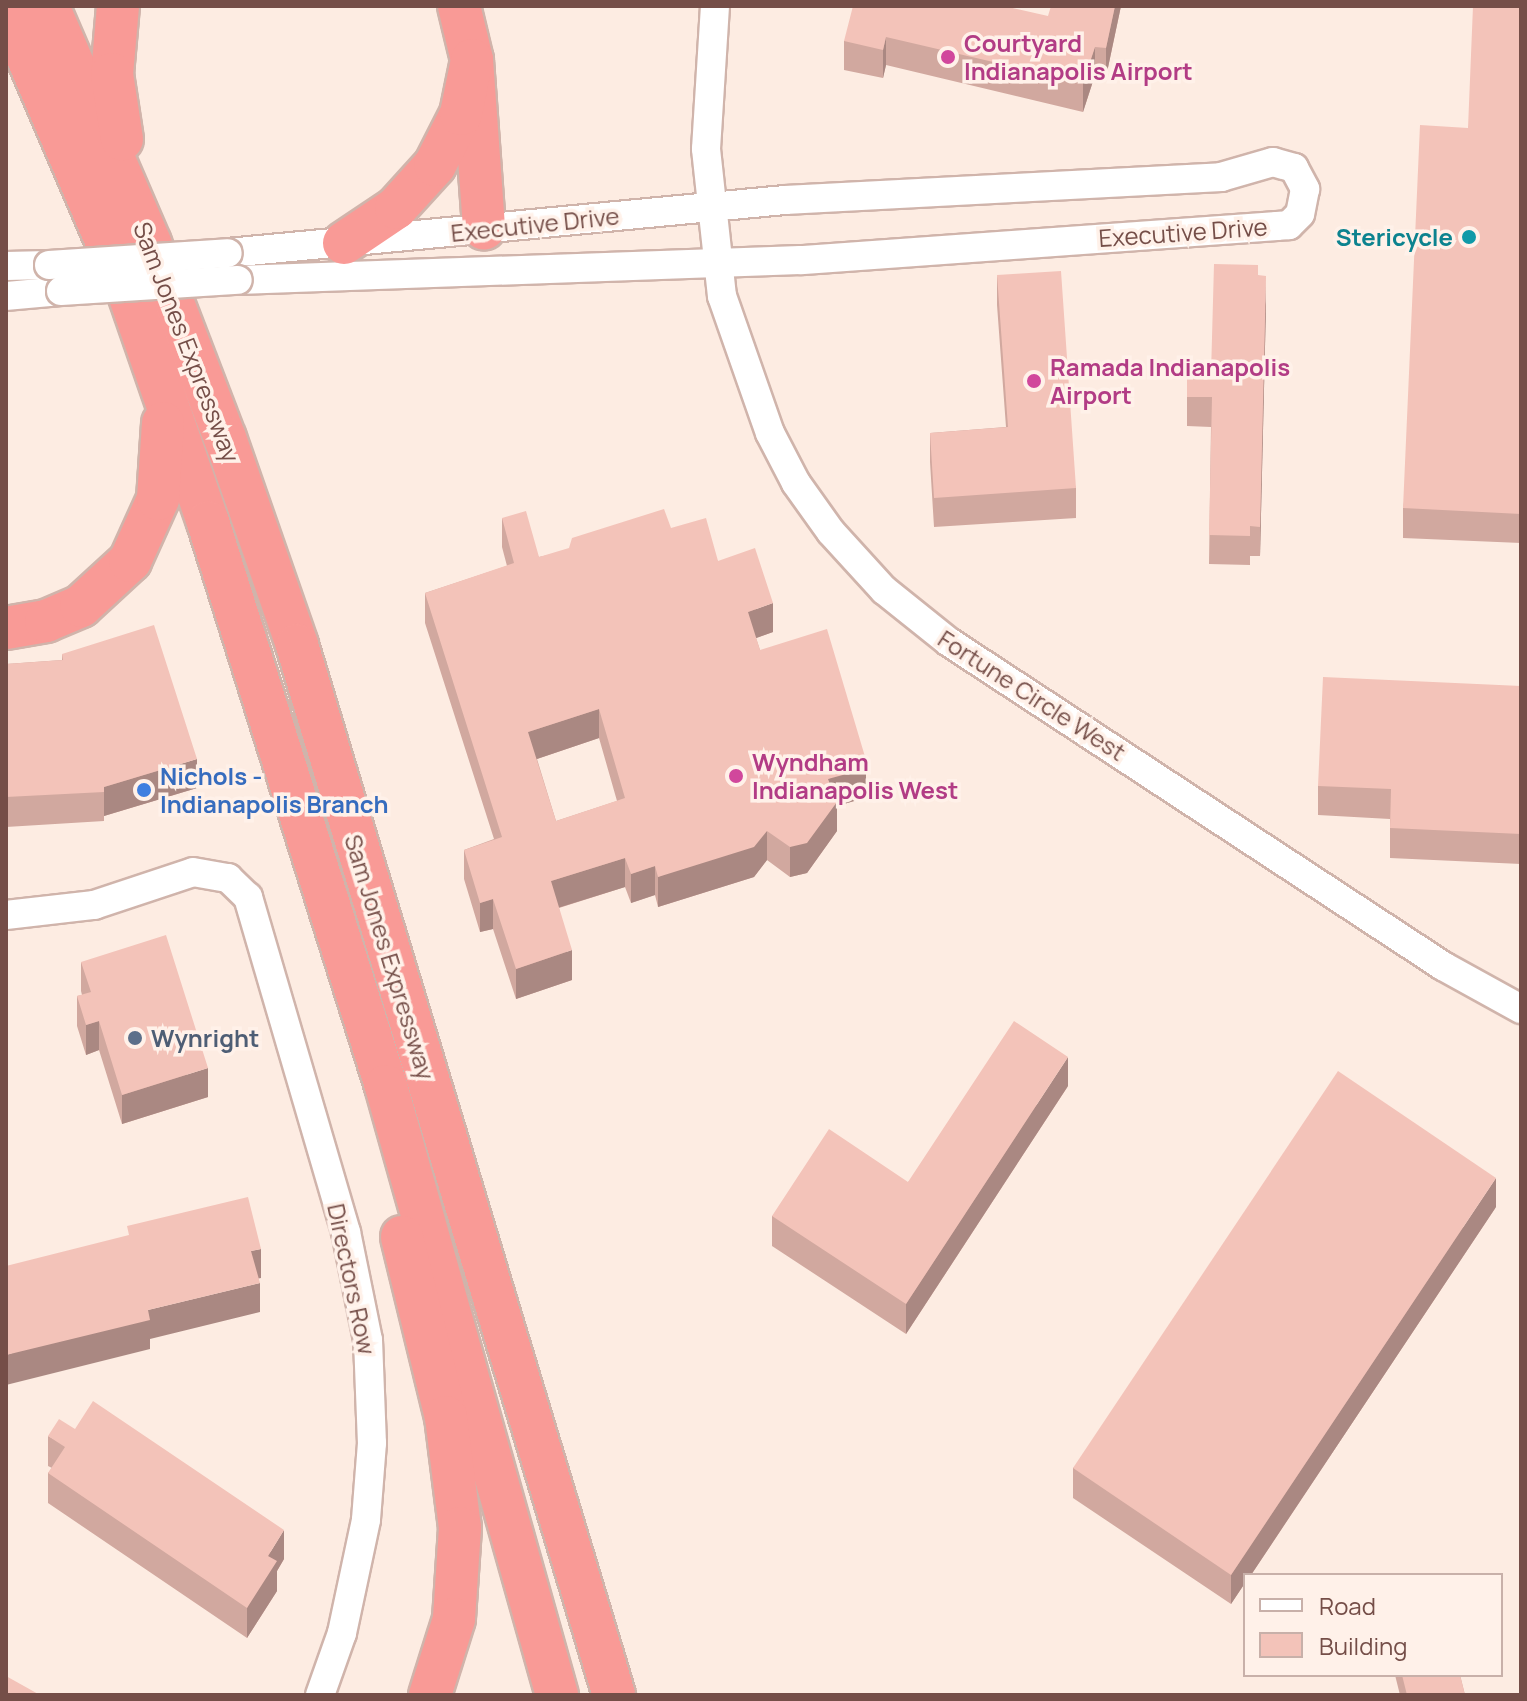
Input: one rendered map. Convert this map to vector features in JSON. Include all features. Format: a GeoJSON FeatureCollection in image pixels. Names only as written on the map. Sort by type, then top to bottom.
{"type":"FeatureCollection","features":[{"type":"Feature","properties":{"kind":"highway","name":"Sam Jones Expressway"},"geometry":{"type":"LineString","coordinates":[[48,6],[131,197],[225,438],[297,645],[614,1695]]}},
{"type":"Feature","properties":{"kind":"highway"},"geometry":{"type":"LineString","coordinates":[[118,6],[112,74],[131,197]]}},
{"type":"Feature","properties":{"kind":"highway"},"geometry":{"type":"LineString","coordinates":[[459,6],[472,60],[484,229]]}},
{"type":"Feature","properties":{"kind":"highway","name":"Sam Jones Expressway"},"geometry":{"type":"LineString","coordinates":[[6,7],[129,294],[298,800],[474,1387],[557,1695]]}},
{"type":"Feature","properties":{"kind":"highway"},"geometry":{"type":"LineString","coordinates":[[344,243],[396,208],[435,165],[461,114],[472,60]]}},
{"type":"Feature","properties":{"kind":"highway"},"geometry":{"type":"LineString","coordinates":[[6,628],[46,621],[81,606],[111,582],[136,553],[160,489],[162,394]]}},
{"type":"Feature","properties":{"kind":"highway"},"geometry":{"type":"LineString","coordinates":[[298,800],[453,1461],[459,1566],[454,1619],[430,1695]]}},
{"type":"Feature","properties":{"kind":"highway"},"geometry":{"type":"LineString","coordinates":[[598,1643],[638,1695]]}},
{"type":"Feature","properties":{"kind":"street","name":"Fortune Circle West"},"geometry":{"type":"LineString","coordinates":[[715,6],[707,95],[709,207],[714,250],[754,396],[787,467],[831,532],[899,604],[949,642],[1443,966],[1521,1009]]}},
{"type":"Feature","properties":{"kind":"street","name":"Executive Drive"},"geometry":{"type":"LineString","coordinates":[[6,266],[233,266],[497,271],[714,250],[1285,226],[1302,210],[1305,189],[1294,168],[1273,162],[1221,177],[709,207],[344,243],[233,266],[6,296]]}},
{"type":"Feature","properties":{"kind":"street"},"geometry":{"type":"LineString","coordinates":[[484,229],[497,271]]}},
{"type":"Feature","properties":{"kind":"street","name":"Directors Row"},"geometry":{"type":"LineString","coordinates":[[6,915],[94,905],[193,872],[228,878],[248,897],[346,1232],[368,1340],[372,1443],[366,1520],[342,1633],[320,1695]]}},
{"type":"Feature","properties":{"kind":"building"},"geometry":{"type":"Polygon","coordinates":[[[853,6],[1004,6],[1048,16],[1051,6],[1115,6],[1106,48],[1095,47],[1083,83],[886,37],[883,50],[844,41],[853,6]]]}},
{"type":"Feature","properties":{"kind":"building","name":"Stericycle"},"geometry":{"type":"Polygon","coordinates":[[[1473,6],[1521,6],[1521,514],[1403,508],[1420,125],[1468,128],[1473,6]]]}},
{"type":"Feature","properties":{"kind":"building"},"geometry":{"type":"Polygon","coordinates":[[[1214,264],[1258,265],[1258,275],[1266,276],[1260,527],[1250,526],[1250,536],[1209,535],[1212,397],[1187,397],[1187,373],[1211,374],[1214,264]]]}},
{"type":"Feature","properties":{"kind":"building","name":"Ramada Indianapolis Airport"},"geometry":{"type":"Polygon","coordinates":[[[1061,271],[1076,488],[934,498],[930,433],[1008,427],[997,275],[1061,271]]]}},
{"type":"Feature","properties":{"kind":"building","name":"Wyndham Indianapolis West"},"geometry":{"type":"Polygon","coordinates":[[[664,509],[671,528],[706,518],[718,561],[755,548],[773,603],[748,612],[760,650],[827,629],[866,760],[861,770],[828,779],[837,802],[807,843],[790,847],[767,831],[754,847],[658,877],[655,866],[631,874],[625,858],[551,881],[572,950],[516,969],[493,899],[480,903],[464,850],[502,837],[425,593],[514,563],[502,518],[526,511],[539,557],[569,548],[572,538],[664,509]],[[599,709],[528,732],[556,821],[625,798],[599,709]]]}},
{"type":"Feature","properties":{"kind":"building"},"geometry":{"type":"Polygon","coordinates":[[[154,625],[197,759],[104,787],[104,792],[6,797],[6,664],[63,660],[62,654],[154,625]]]}},
{"type":"Feature","properties":{"kind":"building"},"geometry":{"type":"Polygon","coordinates":[[[1323,677],[1521,686],[1521,834],[1390,828],[1391,789],[1318,786],[1323,677]]]}},
{"type":"Feature","properties":{"kind":"building","name":"Wynright"},"geometry":{"type":"Polygon","coordinates":[[[166,935],[208,1068],[122,1095],[99,1021],[86,1025],[77,996],[91,992],[81,962],[166,935]]]}},
{"type":"Feature","properties":{"kind":"building"},"geometry":{"type":"Polygon","coordinates":[[[1014,1021],[1068,1057],[906,1304],[772,1216],[829,1129],[908,1182],[1014,1021]]]}},
{"type":"Feature","properties":{"kind":"building"},"geometry":{"type":"Polygon","coordinates":[[[1338,1071],[1496,1178],[1231,1575],[1073,1468],[1338,1071]]]}},
{"type":"Feature","properties":{"kind":"building"},"geometry":{"type":"Polygon","coordinates":[[[248,1197],[261,1249],[251,1251],[260,1283],[148,1310],[150,1320],[6,1355],[6,1266],[129,1235],[127,1226],[248,1197]]]}},
{"type":"Feature","properties":{"kind":"building"},"geometry":{"type":"Polygon","coordinates":[[[93,1401],[284,1530],[268,1556],[277,1561],[247,1608],[48,1473],[65,1447],[48,1436],[59,1419],[75,1429],[93,1401]]]}},
{"type":"Feature","properties":{"kind":"building"},"geometry":{"type":"Polygon","coordinates":[[[6,1676],[40,1695],[6,1695],[6,1676]]]}},
{"type":"Feature","properties":{"kind":"building"},"geometry":{"type":"Polygon","coordinates":[[[1402,1677],[1460,1677],[1465,1695],[1407,1695],[1402,1677]]]}},
{"type":"Feature","properties":{"kind":"place","name":"Courtyard Indianapolis Airport"},"geometry":{"type":"Point","coordinates":[948,57]}},
{"type":"Feature","properties":{"kind":"place","name":"Stericycle"},"geometry":{"type":"Point","coordinates":[1469,237]}},
{"type":"Feature","properties":{"kind":"place","name":"Ramada Indianapolis Airport"},"geometry":{"type":"Point","coordinates":[1034,381]}},
{"type":"Feature","properties":{"kind":"place","name":"Wyndham Indianapolis West"},"geometry":{"type":"Point","coordinates":[736,776]}},
{"type":"Feature","properties":{"kind":"place","name":"Nichols - Indianapolis Branch"},"geometry":{"type":"Point","coordinates":[144,790]}},
{"type":"Feature","properties":{"kind":"place","name":"Wynright"},"geometry":{"type":"Point","coordinates":[135,1038]}}]}
